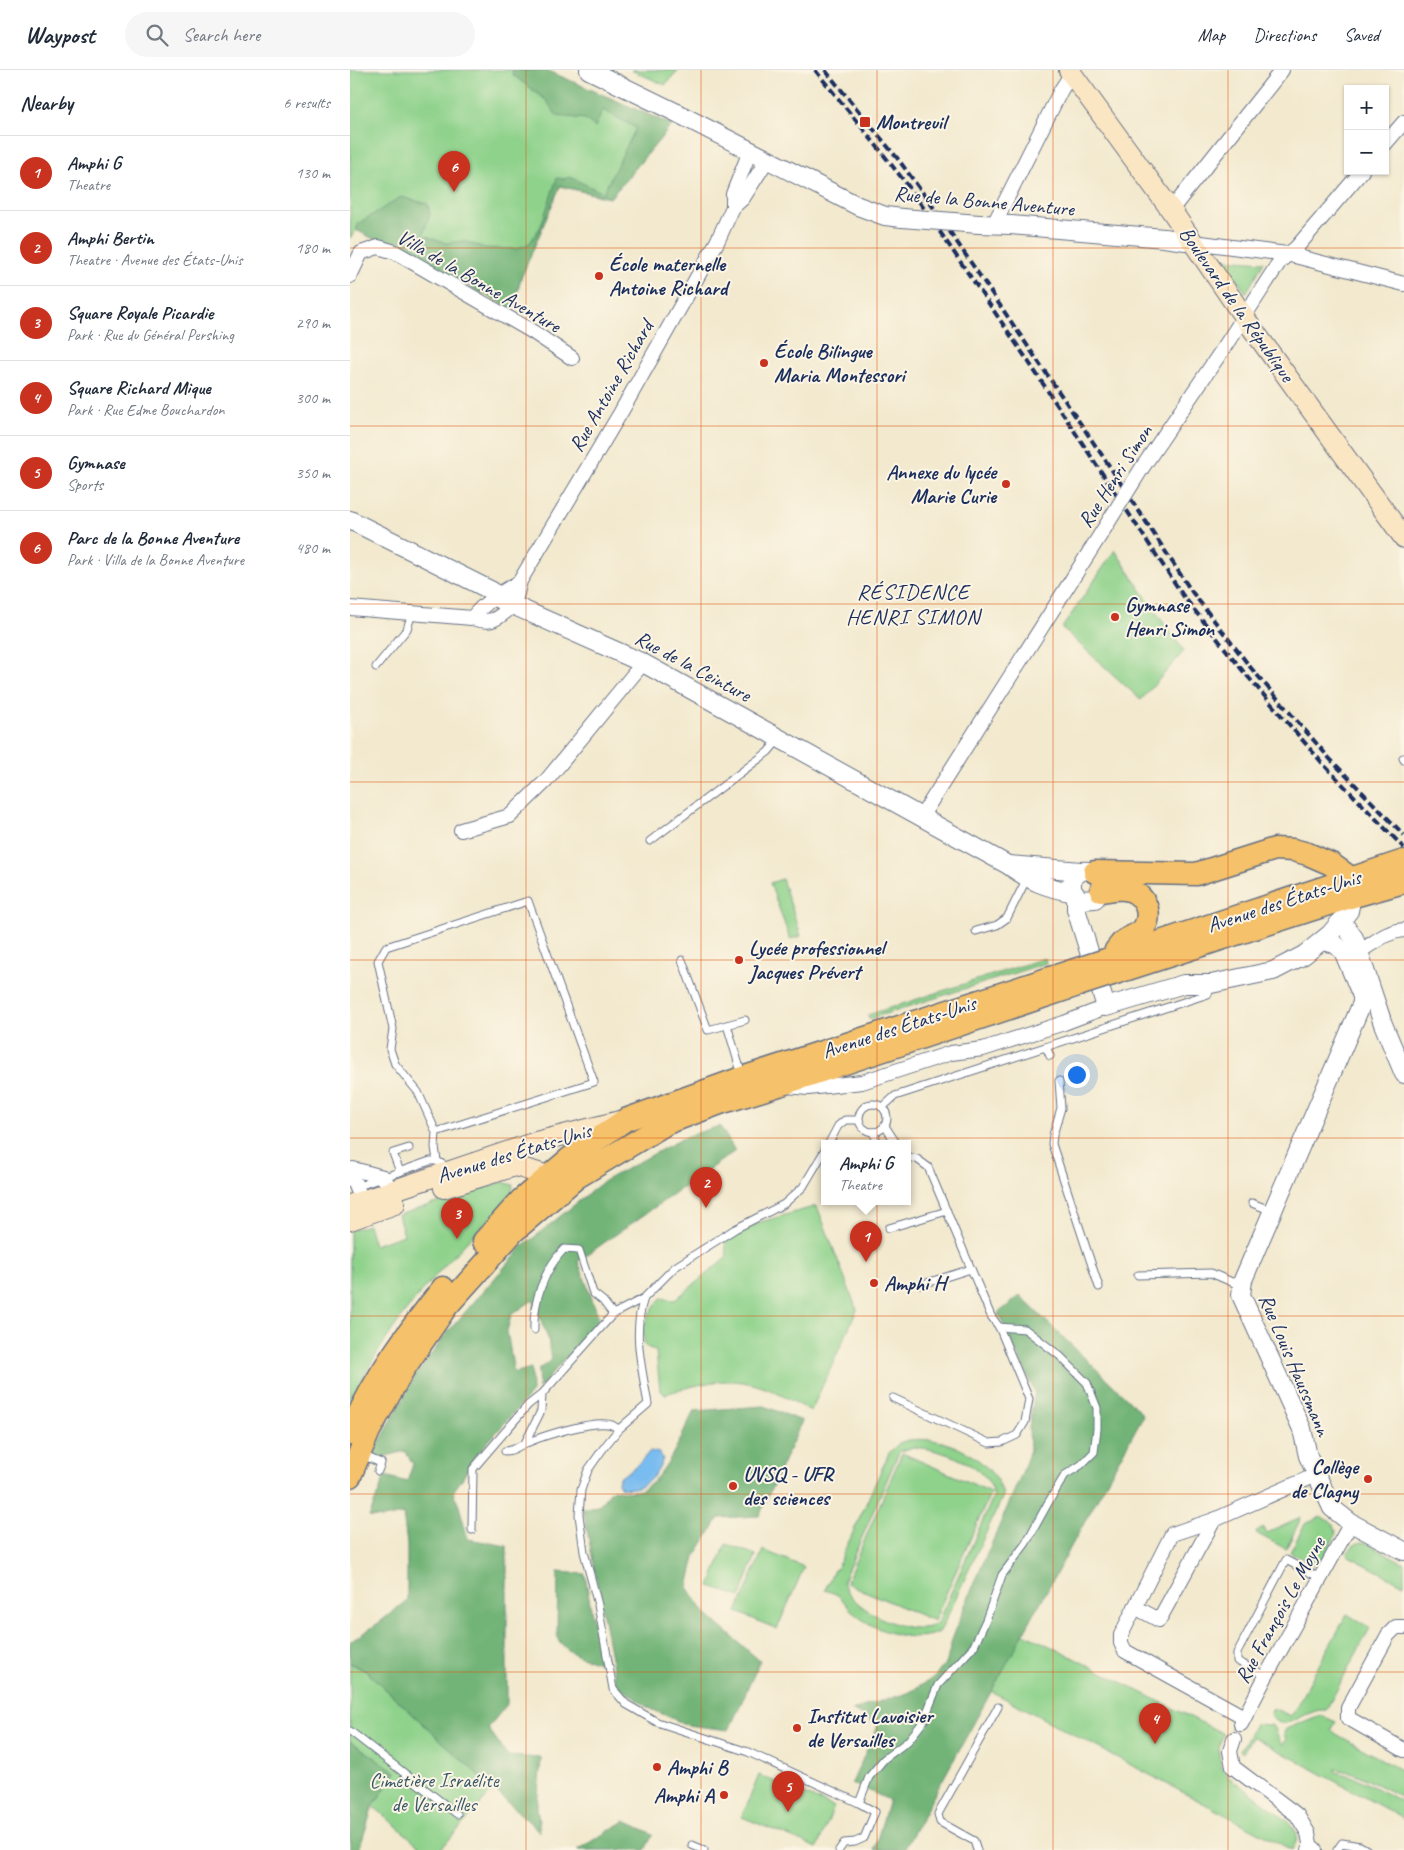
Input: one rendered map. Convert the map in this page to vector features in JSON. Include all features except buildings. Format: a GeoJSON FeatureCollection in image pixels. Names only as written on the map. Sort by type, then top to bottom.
{"type":"FeatureCollection","features":[{"type":"Feature","properties":{"kind":"main road","name":"Boulevard de la République"},"geometry":{"type":"LineString","coordinates":[[1071,71],[1171,210],[1244,317],[1403,533]]}},
{"type":"Feature","properties":{"kind":"main road"},"geometry":{"type":"LineString","coordinates":[[1093,883],[1196,874],[1275,849],[1293,850],[1308,854],[1331,864],[1350,889]]}},
{"type":"Feature","properties":{"kind":"main road","name":"Avenue des États-Unis"},"geometry":{"type":"LineString","coordinates":[[355,1193],[445,1166],[625,1120],[743,1078],[1075,978],[1350,889],[1395,878],[1404,861]]}},
{"type":"Feature","properties":{"kind":"main road"},"geometry":{"type":"LineString","coordinates":[[1093,883],[1132,890],[1140,895],[1148,911],[1147,921],[1143,929],[1124,941],[1109,967]]}},
{"type":"Feature","properties":{"kind":"main road","name":"Avenue des États-Unis"},"geometry":{"type":"LineString","coordinates":[[350,1220],[512,1166],[522,1167],[549,1176],[578,1177],[667,1123],[720,1103],[779,1085],[1075,978]]}},
{"type":"Feature","properties":{"kind":"main road"},"geometry":{"type":"LineString","coordinates":[[350,1476],[355,1444],[390,1358],[411,1328],[460,1267],[521,1200],[569,1159],[625,1120]]}},
{"type":"Feature","properties":{"kind":"main road"},"geometry":{"type":"LineString","coordinates":[[355,1444],[369,1431],[403,1370],[446,1307],[514,1231],[578,1177]]}},
{"type":"Feature","properties":{"kind":"main road"},"geometry":{"type":"LineString","coordinates":[[381,1209],[388,1184]]}},
{"type":"Feature","properties":{"kind":"main road","name":"Avenue des États-Unis"},"geometry":{"type":"LineString","coordinates":[[355,1193],[381,1209]]}},
{"type":"Feature","properties":{"kind":"street","name":"Rue de la Bonne Aventure"},"geometry":{"type":"LineString","coordinates":[[589,70],[872,212],[902,218],[1164,238],[1288,254],[1404,284]]}},
{"type":"Feature","properties":{"kind":"street"},"geometry":{"type":"LineString","coordinates":[[1171,210],[1282,70]]}},
{"type":"Feature","properties":{"kind":"street"},"geometry":{"type":"LineString","coordinates":[[986,224],[1071,71]]}},
{"type":"Feature","properties":{"kind":"street"},"geometry":{"type":"LineString","coordinates":[[1389,139],[1404,122]]}},
{"type":"Feature","properties":{"kind":"street","name":"Rue Antoine Richard"},"geometry":{"type":"LineString","coordinates":[[734,206],[733,194],[750,151]]}},
{"type":"Feature","properties":{"kind":"street","name":"Rue Antoine Richard"},"geometry":{"type":"LineString","coordinates":[[514,606],[518,583],[620,412],[717,242],[734,206],[743,198],[767,160]]}},
{"type":"Feature","properties":{"kind":"street","name":"Rue Henri Simon"},"geometry":{"type":"LineString","coordinates":[[921,817],[1142,468],[1244,317],[1280,260],[1296,248],[1359,175]]}},
{"type":"Feature","properties":{"kind":"street","name":"Villa de la Bonne Aventure"},"geometry":{"type":"LineString","coordinates":[[350,276],[361,253],[378,248],[395,252],[532,332],[572,358]]}},
{"type":"Feature","properties":{"kind":"street","name":"Rue de la Ceinture"},"geometry":{"type":"LineString","coordinates":[[350,520],[492,591],[499,599],[643,663],[1008,865],[1027,878],[1050,888],[1075,895],[1081,900],[1088,901],[1093,883],[1008,865]]}},
{"type":"Feature","properties":{"kind":"street"},"geometry":{"type":"LineString","coordinates":[[472,618],[481,606],[495,595],[518,583]]}},
{"type":"Feature","properties":{"kind":"street"},"geometry":{"type":"LineString","coordinates":[[350,608],[472,618],[485,622],[497,618],[514,606]]}},
{"type":"Feature","properties":{"kind":"street"},"geometry":{"type":"LineString","coordinates":[[461,830],[510,816],[546,781],[643,663]]}},
{"type":"Feature","properties":{"kind":"street"},"geometry":{"type":"LineString","coordinates":[[1085,937],[1093,883],[1073,878],[1072,888],[1075,895],[1076,909],[1106,1007]]}},
{"type":"Feature","properties":{"kind":"street","name":"Avenue des États-Unis"},"geometry":{"type":"LineString","coordinates":[[779,1085],[808,1088],[862,1082],[951,1053],[983,1049],[1064,1024],[1106,1007],[1184,984],[1211,984],[1273,971],[1304,955],[1342,922],[1349,911],[1350,889]]}},
{"type":"Feature","properties":{"kind":"street","name":"Avenue des États-Unis"},"geometry":{"type":"LineString","coordinates":[[1342,922],[1354,938],[1352,954]]}},
{"type":"Feature","properties":{"kind":"street"},"geometry":{"type":"LineString","coordinates":[[1352,954],[1383,935],[1404,930]]}},
{"type":"Feature","properties":{"kind":"street"},"geometry":{"type":"LineString","coordinates":[[1323,940],[1335,944],[1352,954],[1404,1074]]}},
{"type":"Feature","properties":{"kind":"street","name":"Rue Louis Haussmann"},"geometry":{"type":"LineString","coordinates":[[1352,954],[1362,1003],[1241,1286],[1241,1294],[1302,1429],[1308,1456],[1332,1508],[1352,1523],[1404,1551]]}},
{"type":"Feature","properties":{"kind":"street"},"geometry":{"type":"LineString","coordinates":[[1354,1022],[1383,1024]]}},
{"type":"Feature","properties":{"kind":"street"},"geometry":{"type":"LineString","coordinates":[[350,1170],[353,1169],[388,1184]]}},
{"type":"Feature","properties":{"kind":"street"},"geometry":{"type":"LineString","coordinates":[[1214,1520],[1159,1620],[1135,1607],[1172,1534],[1214,1520],[1316,1475]]}},
{"type":"Feature","properties":{"kind":"street","name":"Rue François Le Moyne"},"geometry":{"type":"LineString","coordinates":[[1135,1607],[1121,1635],[1121,1642],[1125,1651],[1243,1721],[1266,1676],[1352,1523]]}},
{"type":"Feature","properties":{"kind":"street"},"geometry":{"type":"LineString","coordinates":[[1404,1627],[1396,1627],[1388,1635],[1348,1708],[1348,1718],[1404,1750]]}},
{"type":"Feature","properties":{"kind":"street"},"geometry":{"type":"LineString","coordinates":[[1234,1739],[1230,1751],[1233,1767],[1297,1815],[1308,1833],[1312,1850]]}},
{"type":"Feature","properties":{"kind":"lane"},"geometry":{"type":"LineString","coordinates":[[376,667],[407,630],[412,613]]}},
{"type":"Feature","properties":{"kind":"lane"},"geometry":{"type":"LineString","coordinates":[[650,841],[768,752],[779,738]]}},
{"type":"Feature","properties":{"kind":"lane"},"geometry":{"type":"LineString","coordinates":[[976,931],[997,925],[1007,918],[1027,878]]}},
{"type":"Feature","properties":{"kind":"lane"},"geometry":{"type":"LineString","coordinates":[[436,1132],[594,1082],[528,901],[386,947],[378,960],[393,1028],[390,1049],[395,1064],[418,1092],[436,1132],[434,1147],[445,1166]]}},
{"type":"Feature","properties":{"kind":"lane"},"geometry":{"type":"LineString","coordinates":[[682,960],[708,1030],[745,1020]]}},
{"type":"Feature","properties":{"kind":"lane","name":"Avenue des États-Unis"},"geometry":{"type":"LineString","coordinates":[[883,1107],[895,1096],[988,1064],[1007,1061],[1208,994],[1211,984]]}},
{"type":"Feature","properties":{"kind":"lane"},"geometry":{"type":"LineString","coordinates":[[727,1025],[743,1078]]}},
{"type":"Feature","properties":{"kind":"lane"},"geometry":{"type":"LineString","coordinates":[[1046,1047],[1050,1056]]}},
{"type":"Feature","properties":{"kind":"lane"},"geometry":{"type":"LineString","coordinates":[[983,1049],[988,1064]]}},
{"type":"Feature","properties":{"kind":"lane"},"geometry":{"type":"LineString","coordinates":[[1059,1081],[1061,1108],[1052,1144],[1099,1287]]}},
{"type":"Feature","properties":{"kind":"lane"},"geometry":{"type":"LineString","coordinates":[[871,1103],[883,1107],[887,1116],[884,1126],[878,1132],[863,1129],[858,1120],[858,1114],[866,1105],[871,1103]]}},
{"type":"Feature","properties":{"kind":"lane"},"geometry":{"type":"LineString","coordinates":[[830,1140],[844,1120],[858,1120]]}},
{"type":"Feature","properties":{"kind":"lane"},"geometry":{"type":"LineString","coordinates":[[884,1126],[894,1140]]}},
{"type":"Feature","properties":{"kind":"lane"},"geometry":{"type":"LineString","coordinates":[[873,1132],[877,1140]]}},
{"type":"Feature","properties":{"kind":"lane"},"geometry":{"type":"LineString","coordinates":[[400,1172],[393,1153],[409,1148]]}},
{"type":"Feature","properties":{"kind":"lane"},"geometry":{"type":"LineString","coordinates":[[472,1530],[472,1469],[528,1405],[542,1394],[613,1314],[644,1298],[675,1267],[735,1229],[784,1204],[803,1187],[821,1157]]}},
{"type":"Feature","properties":{"kind":"lane"},"geometry":{"type":"LineString","coordinates":[[894,1398],[989,1443],[1002,1442],[1017,1435],[1025,1422],[1029,1399],[999,1327],[991,1316],[928,1167],[917,1158],[911,1157]]}},
{"type":"Feature","properties":{"kind":"lane"},"geometry":{"type":"LineString","coordinates":[[388,1184],[400,1172],[430,1161],[445,1166]]}},
{"type":"Feature","properties":{"kind":"lane"},"geometry":{"type":"LineString","coordinates":[[1252,1203],[1273,1211]]}},
{"type":"Feature","properties":{"kind":"lane"},"geometry":{"type":"LineString","coordinates":[[889,1228],[947,1211]]}},
{"type":"Feature","properties":{"kind":"lane"},"geometry":{"type":"LineString","coordinates":[[534,1330],[534,1316],[545,1278],[553,1261],[564,1249],[580,1250],[593,1293],[603,1300],[613,1314]]}},
{"type":"Feature","properties":{"kind":"lane"},"geometry":{"type":"LineString","coordinates":[[920,1284],[971,1268]]}},
{"type":"Feature","properties":{"kind":"lane"},"geometry":{"type":"LineString","coordinates":[[1138,1275],[1211,1273],[1241,1286]]}},
{"type":"Feature","properties":{"kind":"lane"},"geometry":{"type":"LineString","coordinates":[[644,1298],[640,1312],[637,1340],[648,1404],[618,1429],[588,1470],[581,1490],[579,1514],[584,1552],[598,1605],[613,1689],[626,1704],[656,1722],[748,1752],[875,1812],[864,1838],[855,1842],[844,1843],[839,1850]]}},
{"type":"Feature","properties":{"kind":"lane"},"geometry":{"type":"LineString","coordinates":[[859,1803],[869,1777],[884,1759],[913,1735],[923,1722],[938,1685],[974,1646],[986,1620],[1002,1575],[1026,1543],[1065,1475],[1081,1465],[1094,1452],[1098,1429],[1097,1408],[1087,1383],[1060,1356],[1025,1329],[999,1327]]}},
{"type":"Feature","properties":{"kind":"lane"},"geometry":{"type":"LineString","coordinates":[[525,1443],[541,1411],[542,1394]]}},
{"type":"Feature","properties":{"kind":"lane"},"geometry":{"type":"LineString","coordinates":[[505,1451],[511,1451],[525,1443],[574,1428],[601,1424],[612,1425],[618,1429]]}},
{"type":"Feature","properties":{"kind":"lane"},"geometry":{"type":"LineString","coordinates":[[355,1444],[381,1464],[378,1471]]}},
{"type":"Feature","properties":{"kind":"lane"},"geometry":{"type":"LineString","coordinates":[[1266,1676],[1237,1661],[1237,1653],[1286,1560],[1320,1578]]}},
{"type":"Feature","properties":{"kind":"lane"},"geometry":{"type":"LineString","coordinates":[[977,1850],[974,1841],[940,1822],[938,1814],[998,1707]]}},
{"type":"Feature","properties":{"kind":"lane"},"geometry":{"type":"LineString","coordinates":[[350,1731],[456,1814]]}},
{"type":"Feature","properties":{"kind":"lane"},"geometry":{"type":"LineString","coordinates":[[1337,1850],[1342,1843],[1360,1846],[1367,1850]]}},
{"type":"Feature","properties":{"kind":"lane"},"geometry":{"type":"LineString","coordinates":[[692,1845],[704,1850]]}},
{"type":"Feature","properties":{"kind":"green space"},"geometry":{"type":"Polygon","coordinates":[[[350,70],[546,70],[672,125],[610,198],[560,186],[521,278],[513,309],[357,230],[350,238],[350,70]]]}},
{"type":"Feature","properties":{"kind":"green space"},"geometry":{"type":"Polygon","coordinates":[[[512,70],[546,70],[672,125],[610,198],[560,186],[521,278],[513,309],[356,230],[359,223],[401,197],[428,204],[430,214],[423,235],[446,243],[464,241],[485,248],[516,249],[530,243],[541,226],[557,178],[564,179],[570,177],[603,193],[636,128],[603,110],[595,127],[585,119],[557,116],[546,100],[513,75],[512,70]]]}},
{"type":"Feature","properties":{"kind":"green space"},"geometry":{"type":"Polygon","coordinates":[[[631,70],[678,70],[665,85],[631,70]]]}},
{"type":"Feature","properties":{"kind":"green space"},"geometry":{"type":"Polygon","coordinates":[[[1222,259],[1264,262],[1246,293],[1222,259]]]}},
{"type":"Feature","properties":{"kind":"green space","name":"Gymnase Henri Simon"},"geometry":{"type":"Polygon","coordinates":[[[1115,550],[1152,607],[1184,651],[1141,700],[1062,628],[1115,550]]]}},
{"type":"Feature","properties":{"kind":"green space"},"geometry":{"type":"Polygon","coordinates":[[[782,879],[801,936],[790,939],[770,883],[782,879]]]}},
{"type":"Feature","properties":{"kind":"green space"},"geometry":{"type":"Polygon","coordinates":[[[1045,958],[1046,963],[869,1019],[868,1015],[1045,958]]]}},
{"type":"Feature","properties":{"kind":"green space"},"geometry":{"type":"Polygon","coordinates":[[[720,1126],[735,1151],[578,1261],[599,1318],[539,1389],[538,1370],[551,1360],[548,1338],[533,1300],[511,1315],[507,1331],[514,1373],[531,1368],[532,1392],[472,1460],[453,1492],[468,1539],[507,1546],[507,1704],[488,1728],[508,1756],[541,1758],[537,1806],[540,1832],[366,1671],[350,1663],[350,1642],[380,1622],[407,1600],[407,1544],[403,1514],[383,1518],[369,1517],[385,1476],[407,1482],[413,1464],[405,1451],[372,1460],[414,1378],[446,1334],[522,1247],[604,1181],[687,1136],[720,1126]]]}},
{"type":"Feature","properties":{"kind":"green space"},"geometry":{"type":"Polygon","coordinates":[[[503,1182],[513,1185],[512,1195],[446,1264],[409,1307],[377,1353],[350,1401],[350,1230],[368,1225],[374,1245],[404,1235],[398,1215],[503,1182]]]}},
{"type":"Feature","properties":{"kind":"green space"},"geometry":{"type":"Polygon","coordinates":[[[817,1206],[857,1310],[811,1411],[760,1386],[742,1382],[713,1382],[665,1394],[660,1390],[656,1351],[645,1346],[644,1331],[646,1320],[661,1298],[675,1300],[727,1257],[725,1242],[760,1222],[817,1206]]]}},
{"type":"Feature","properties":{"kind":"green space"},"geometry":{"type":"Polygon","coordinates":[[[1020,1296],[1137,1408],[1143,1416],[904,1850],[874,1850],[889,1800],[852,1783],[878,1725],[852,1710],[908,1693],[935,1677],[947,1661],[952,1640],[966,1603],[1030,1450],[1029,1428],[1035,1392],[998,1313],[1020,1296]]]}},
{"type":"Feature","properties":{"kind":"green space"},"geometry":{"type":"Polygon","coordinates":[[[764,1406],[802,1421],[759,1516],[719,1518],[695,1556],[688,1587],[704,1612],[760,1661],[729,1730],[687,1725],[649,1708],[616,1684],[583,1508],[598,1506],[613,1489],[634,1491],[649,1485],[665,1467],[694,1411],[764,1406]]]}},
{"type":"Feature","properties":{"kind":"green space"},"geometry":{"type":"Polygon","coordinates":[[[921,1439],[952,1445],[971,1455],[988,1469],[1000,1486],[1003,1496],[940,1632],[919,1637],[896,1634],[873,1626],[853,1612],[838,1595],[825,1590],[834,1570],[836,1570],[889,1453],[899,1443],[921,1439]],[[913,1447],[899,1452],[843,1581],[848,1592],[869,1612],[884,1620],[915,1628],[928,1627],[938,1622],[994,1495],[990,1484],[973,1467],[949,1455],[913,1447]]]}},
{"type":"Feature","properties":{"kind":"green space"},"geometry":{"type":"Polygon","coordinates":[[[902,1453],[991,1492],[934,1621],[846,1583],[902,1453]]]}},
{"type":"Feature","properties":{"kind":"green space"},"geometry":{"type":"Polygon","coordinates":[[[1321,1517],[1333,1523],[1337,1533],[1318,1567],[1290,1552],[1305,1524],[1321,1517]]]}},
{"type":"Feature","properties":{"kind":"green space"},"geometry":{"type":"Polygon","coordinates":[[[1301,1518],[1286,1549],[1256,1533],[1264,1528],[1267,1533],[1301,1518]]]}},
{"type":"Feature","properties":{"kind":"green space"},"geometry":{"type":"Polygon","coordinates":[[[1362,1542],[1404,1563],[1404,1585],[1347,1555],[1353,1546],[1362,1542]]]}},
{"type":"Feature","properties":{"kind":"green space"},"geometry":{"type":"Polygon","coordinates":[[[726,1544],[756,1555],[740,1597],[710,1586],[726,1544]]]}},
{"type":"Feature","properties":{"kind":"green space"},"geometry":{"type":"Polygon","coordinates":[[[763,1550],[804,1567],[777,1629],[737,1612],[763,1550]]]}},
{"type":"Feature","properties":{"kind":"green space"},"geometry":{"type":"Polygon","coordinates":[[[558,1572],[585,1574],[600,1663],[571,1652],[557,1638],[558,1572]]]}},
{"type":"Feature","properties":{"kind":"green space"},"geometry":{"type":"Polygon","coordinates":[[[1347,1614],[1370,1628],[1326,1710],[1316,1711],[1285,1723],[1279,1723],[1274,1720],[1270,1715],[1273,1708],[1291,1716],[1347,1614]]]}},
{"type":"Feature","properties":{"kind":"green space"},"geometry":{"type":"Polygon","coordinates":[[[1022,1632],[1224,1734],[1221,1739],[1219,1755],[1224,1771],[1227,1776],[1275,1811],[1292,1826],[1297,1836],[1292,1850],[989,1690],[1022,1632]]]}},
{"type":"Feature","properties":{"kind":"green space","name":"Cimetière Israélite de Versailles"},"geometry":{"type":"Polygon","coordinates":[[[350,1663],[366,1671],[494,1789],[440,1850],[423,1849],[373,1806],[396,1772],[350,1741],[350,1663]]]}},
{"type":"Feature","properties":{"kind":"green space"},"geometry":{"type":"Polygon","coordinates":[[[1320,1715],[1336,1722],[1331,1731],[1404,1772],[1404,1798],[1354,1773],[1335,1769],[1336,1772],[1355,1777],[1404,1803],[1404,1819],[1252,1736],[1243,1753],[1240,1751],[1255,1724],[1271,1725],[1275,1728],[1278,1738],[1283,1745],[1286,1740],[1284,1733],[1286,1729],[1320,1715]]]}},
{"type":"Feature","properties":{"kind":"green space"},"geometry":{"type":"Polygon","coordinates":[[[350,1741],[396,1772],[373,1806],[359,1850],[350,1850],[350,1741]]]}},
{"type":"Feature","properties":{"kind":"green space"},"geometry":{"type":"Polygon","coordinates":[[[759,1775],[834,1807],[817,1848],[742,1817],[759,1775]]]}},
{"type":"Feature","properties":{"kind":"green space"},"geometry":{"type":"Polygon","coordinates":[[[625,1821],[653,1834],[645,1850],[577,1850],[625,1821]]]}},
{"type":"Feature","properties":{"kind":"water"},"geometry":{"type":"Polygon","coordinates":[[[650,1451],[659,1453],[663,1458],[653,1477],[648,1482],[635,1488],[621,1488],[618,1483],[619,1478],[638,1465],[650,1451]]]}},
{"type":"Feature","properties":{"kind":"railway"},"geometry":{"type":"LineString","coordinates":[[815,70],[912,191],[1024,355],[1184,597],[1243,671],[1324,765],[1404,848]]}},
{"type":"Feature","properties":{"kind":"railway"},"geometry":{"type":"LineString","coordinates":[[825,70],[898,159],[933,207],[1108,464],[1192,592],[1251,668],[1330,759],[1404,835]]}},
{"type":"Feature","properties":{"kind":"place","name":"Montreuil"},"geometry":{"type":"Point","coordinates":[865,122]}},
{"type":"Feature","properties":{"kind":"place","name":"Parc de la Bonne Aventure"},"geometry":{"type":"Point","coordinates":[454,192]}},
{"type":"Feature","properties":{"kind":"place","name":"École maternelle Antoine Richard"},"geometry":{"type":"Point","coordinates":[599,276]}},
{"type":"Feature","properties":{"kind":"place","name":"École Bilingue Maria Montessori"},"geometry":{"type":"Point","coordinates":[764,363]}},
{"type":"Feature","properties":{"kind":"place","name":"Annexe du lycée Marie Curie"},"geometry":{"type":"Point","coordinates":[1006,484]}},
{"type":"Feature","properties":{"kind":"place","name":"Gymnase Henri Simon"},"geometry":{"type":"Point","coordinates":[1115,617]}},
{"type":"Feature","properties":{"kind":"place","name":"Lycée professionnel Jacques Prévert"},"geometry":{"type":"Point","coordinates":[739,960]}},
{"type":"Feature","properties":{"kind":"place","name":"Amphi Bertin"},"geometry":{"type":"Point","coordinates":[706,1208]}},
{"type":"Feature","properties":{"kind":"place","name":"Square Royale Picardie"},"geometry":{"type":"Point","coordinates":[457,1239]}},
{"type":"Feature","properties":{"kind":"place","name":"Amphi G"},"geometry":{"type":"Point","coordinates":[866,1262]}},
{"type":"Feature","properties":{"kind":"place","name":"Amphi H"},"geometry":{"type":"Point","coordinates":[874,1283]}},
{"type":"Feature","properties":{"kind":"place","name":"Collège de Clagny"},"geometry":{"type":"Point","coordinates":[1368,1479]}},
{"type":"Feature","properties":{"kind":"place","name":"UVSQ - UFR des sciences"},"geometry":{"type":"Point","coordinates":[733,1486]}},
{"type":"Feature","properties":{"kind":"place","name":"Institut Lavoisier de Versailles"},"geometry":{"type":"Point","coordinates":[797,1728]}},
{"type":"Feature","properties":{"kind":"place","name":"Square Richard Mique"},"geometry":{"type":"Point","coordinates":[1155,1744]}},
{"type":"Feature","properties":{"kind":"place","name":"Amphi B"},"geometry":{"type":"Point","coordinates":[657,1767]}},
{"type":"Feature","properties":{"kind":"place","name":"Amphi A"},"geometry":{"type":"Point","coordinates":[724,1795]}},
{"type":"Feature","properties":{"kind":"place","name":"Gymnase"},"geometry":{"type":"Point","coordinates":[788,1812]}},
{"type":"Feature","properties":{"kind":"district","name":"RÉSIDENCE HENRI SIMON"},"geometry":{"type":"Point","coordinates":[913,604]}}]}
